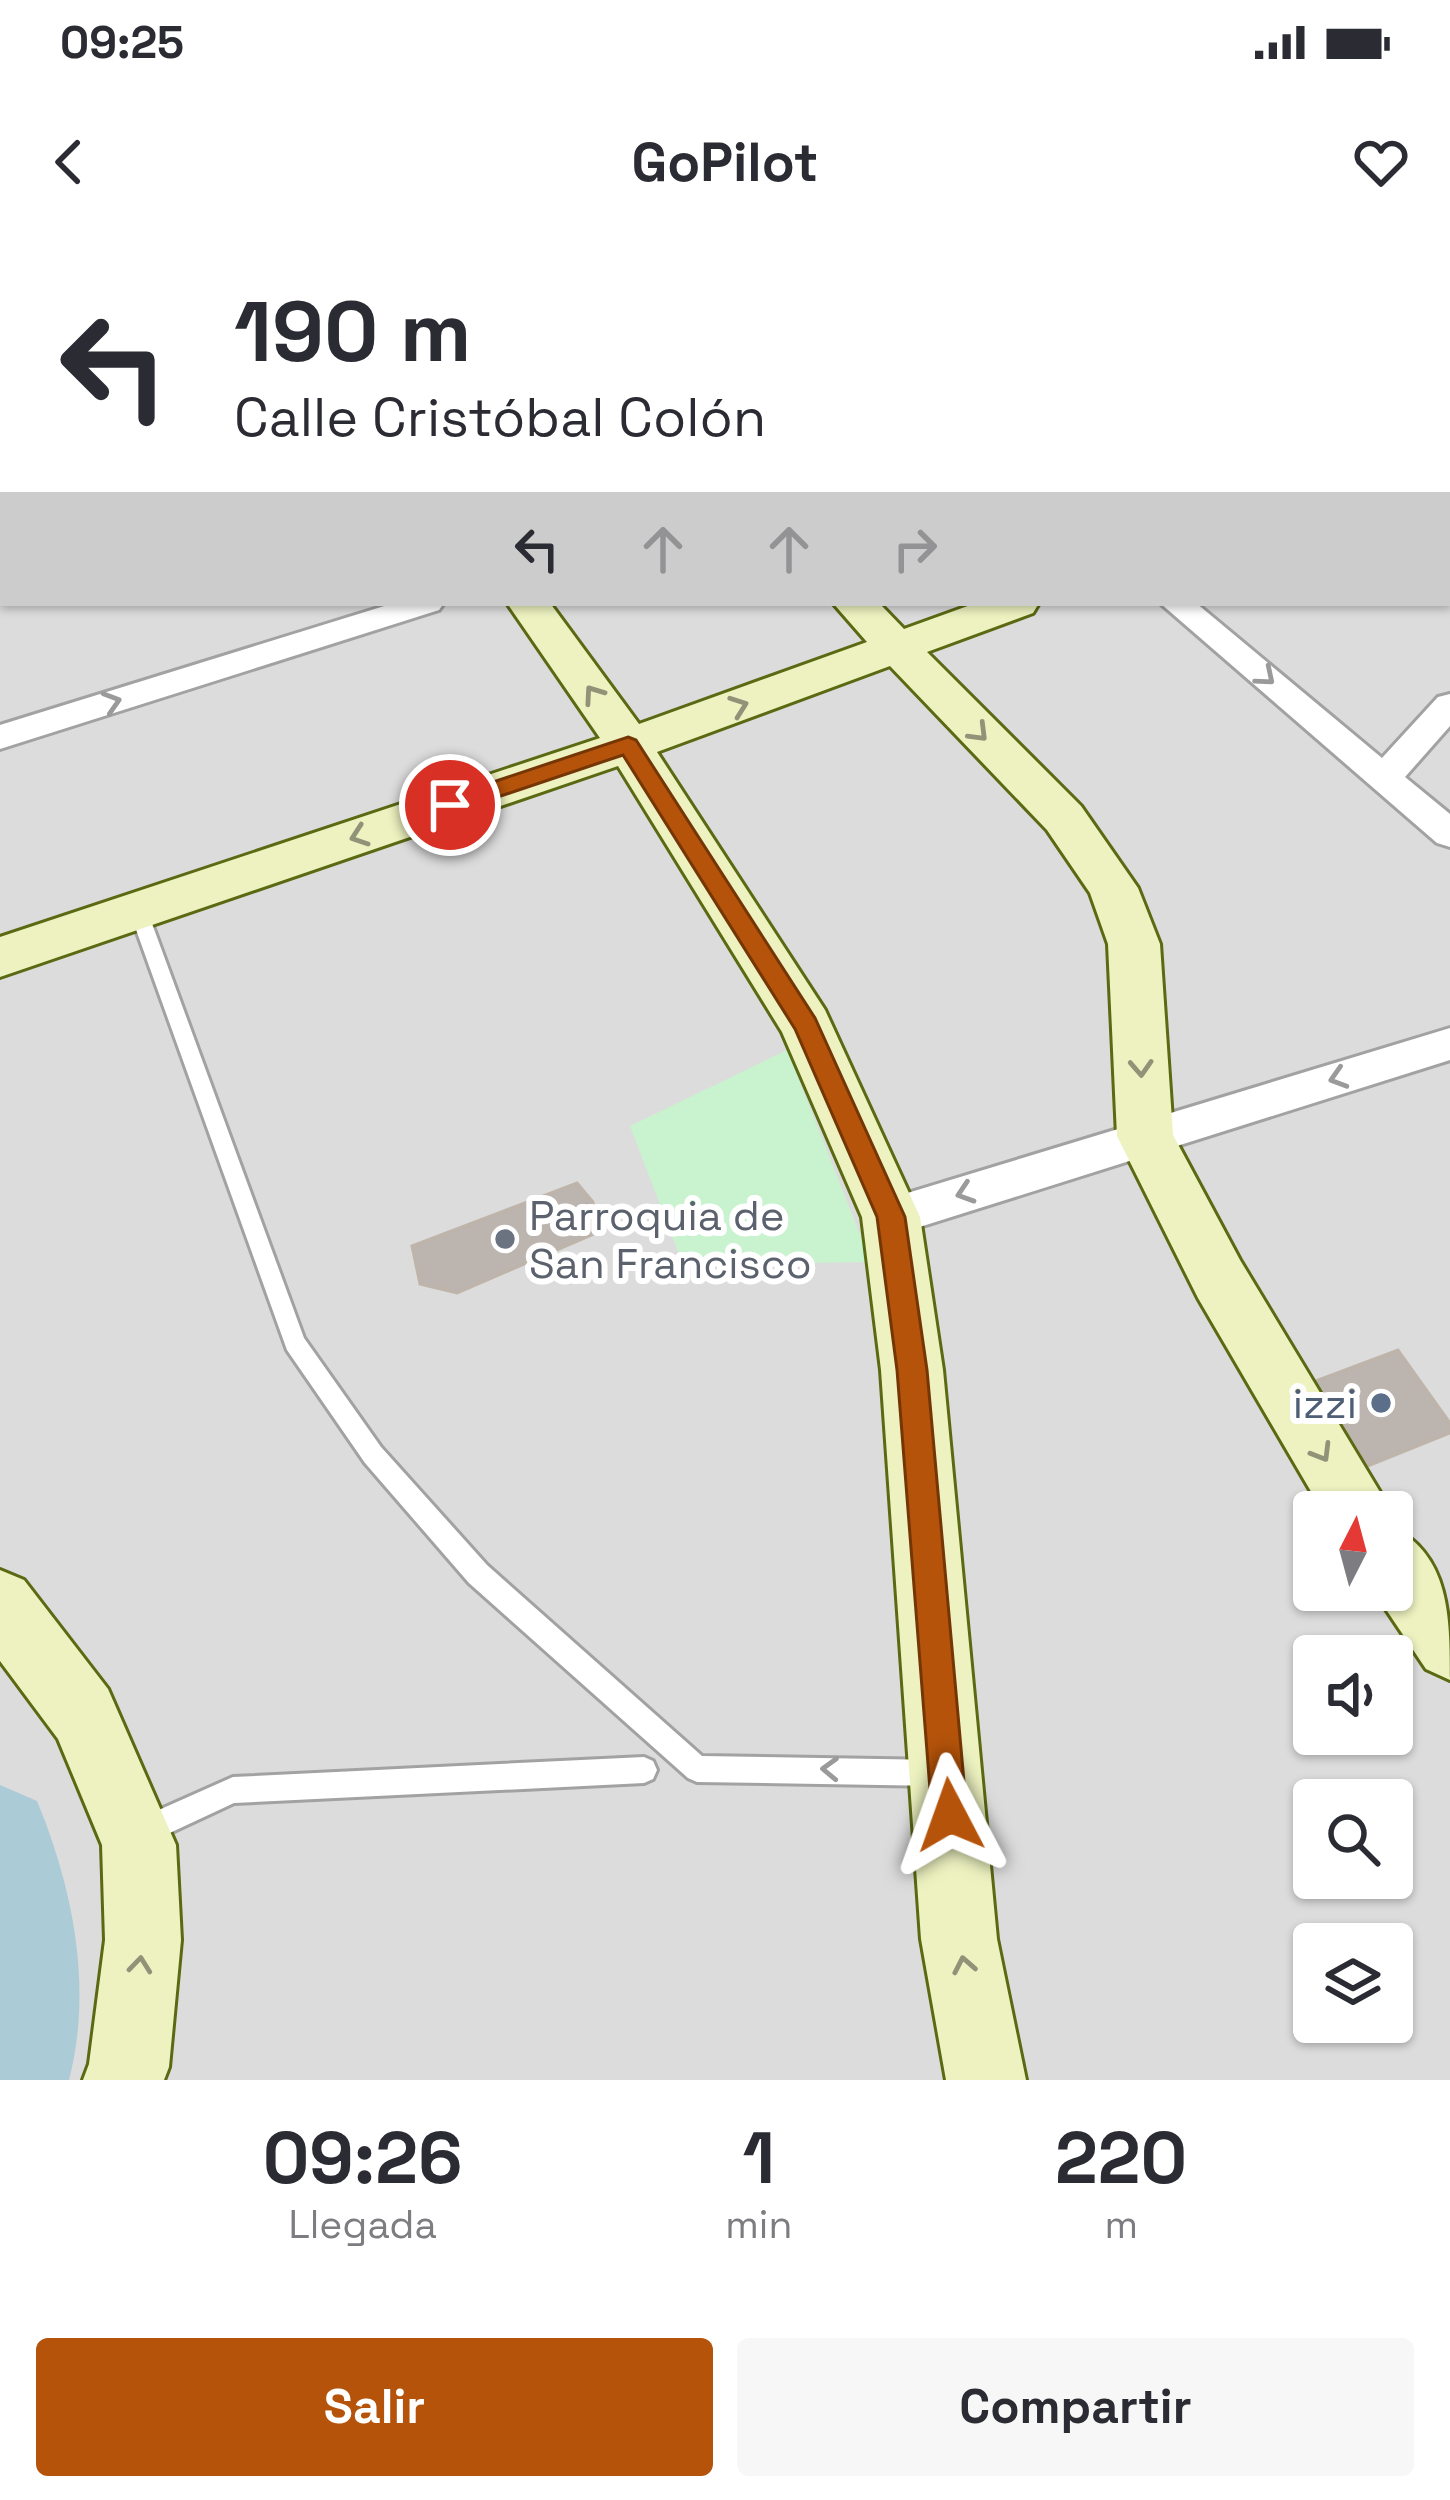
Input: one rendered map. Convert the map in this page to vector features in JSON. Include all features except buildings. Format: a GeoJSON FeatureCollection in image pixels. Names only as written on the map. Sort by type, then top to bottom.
{"type":"FeatureCollection","features":[{"type":"Feature","properties":{"kind":"street"},"geometry":{"type":"LineString","coordinates":[[0,737],[418,606]]}},
{"type":"Feature","properties":{"kind":"street"},"geometry":{"type":"LineString","coordinates":[[530,606],[628,745],[806,1025],[891,1217],[912,1370],[959,1939],[986,2080]]}},
{"type":"Feature","properties":{"kind":"street"},"geometry":{"type":"LineString","coordinates":[[857,606],[1064,818],[1113,887],[1134,944],[1144,1136],[1219,1279],[1346,1491]]}},
{"type":"Feature","properties":{"kind":"street"},"geometry":{"type":"LineString","coordinates":[[0,957],[628,745],[1010,606]]}},
{"type":"Feature","properties":{"kind":"street"},"geometry":{"type":"LineString","coordinates":[[1180,606],[1450,834]]}},
{"type":"Feature","properties":{"kind":"street"},"geometry":{"type":"LineString","coordinates":[[1385,776],[1450,705]]}},
{"type":"Feature","properties":{"kind":"street"},"geometry":{"type":"LineString","coordinates":[[891,1217],[1450,1044]]}},
{"type":"Feature","properties":{"kind":"street"},"geometry":{"type":"LineString","coordinates":[[1413,1591],[1450,1645]]}},
{"type":"Feature","properties":{"kind":"street"},"geometry":{"type":"LineString","coordinates":[[0,1604],[82,1714],[135,1835],[143,1940],[129,2067],[123,2080]]}},
{"type":"Feature","properties":{"kind":"lane"},"geometry":{"type":"LineString","coordinates":[[138,910],[295,1343],[373,1455],[478,1574],[697,1769],[946,1774]]}},
{"type":"Feature","properties":{"kind":"lane"},"geometry":{"type":"LineString","coordinates":[[135,1835],[233,1790],[644,1770]]}},
{"type":"Feature","properties":{"kind":"shaded area"},"geometry":{"type":"Polygon","coordinates":[[[0,606],[1450,606],[1450,2080],[0,2080],[0,606]]]}},
{"type":"Feature","properties":{"kind":"green space"},"geometry":{"type":"Polygon","coordinates":[[[787,1050],[871,1262],[683,1265],[630,1126],[787,1050]]]}},
{"type":"Feature","properties":{"kind":"waterway"},"geometry":{"type":"LineString","coordinates":[[0,1838],[19,1929],[25,1990],[20,2051],[12,2080]]}},
{"type":"Feature","properties":{"kind":"place","name":"Parroquia de San Francisco"},"geometry":{"type":"Point","coordinates":[505,1239]}},
{"type":"Feature","properties":{"kind":"place","name":"izzi"},"geometry":{"type":"Point","coordinates":[1381,1403]}},
{"type":"Feature","properties":{"kind":"route"},"geometry":{"type":"LineString","coordinates":[[450,805],[628,745],[806,1025],[891,1217],[912,1370],[950,1815]]}}]}
